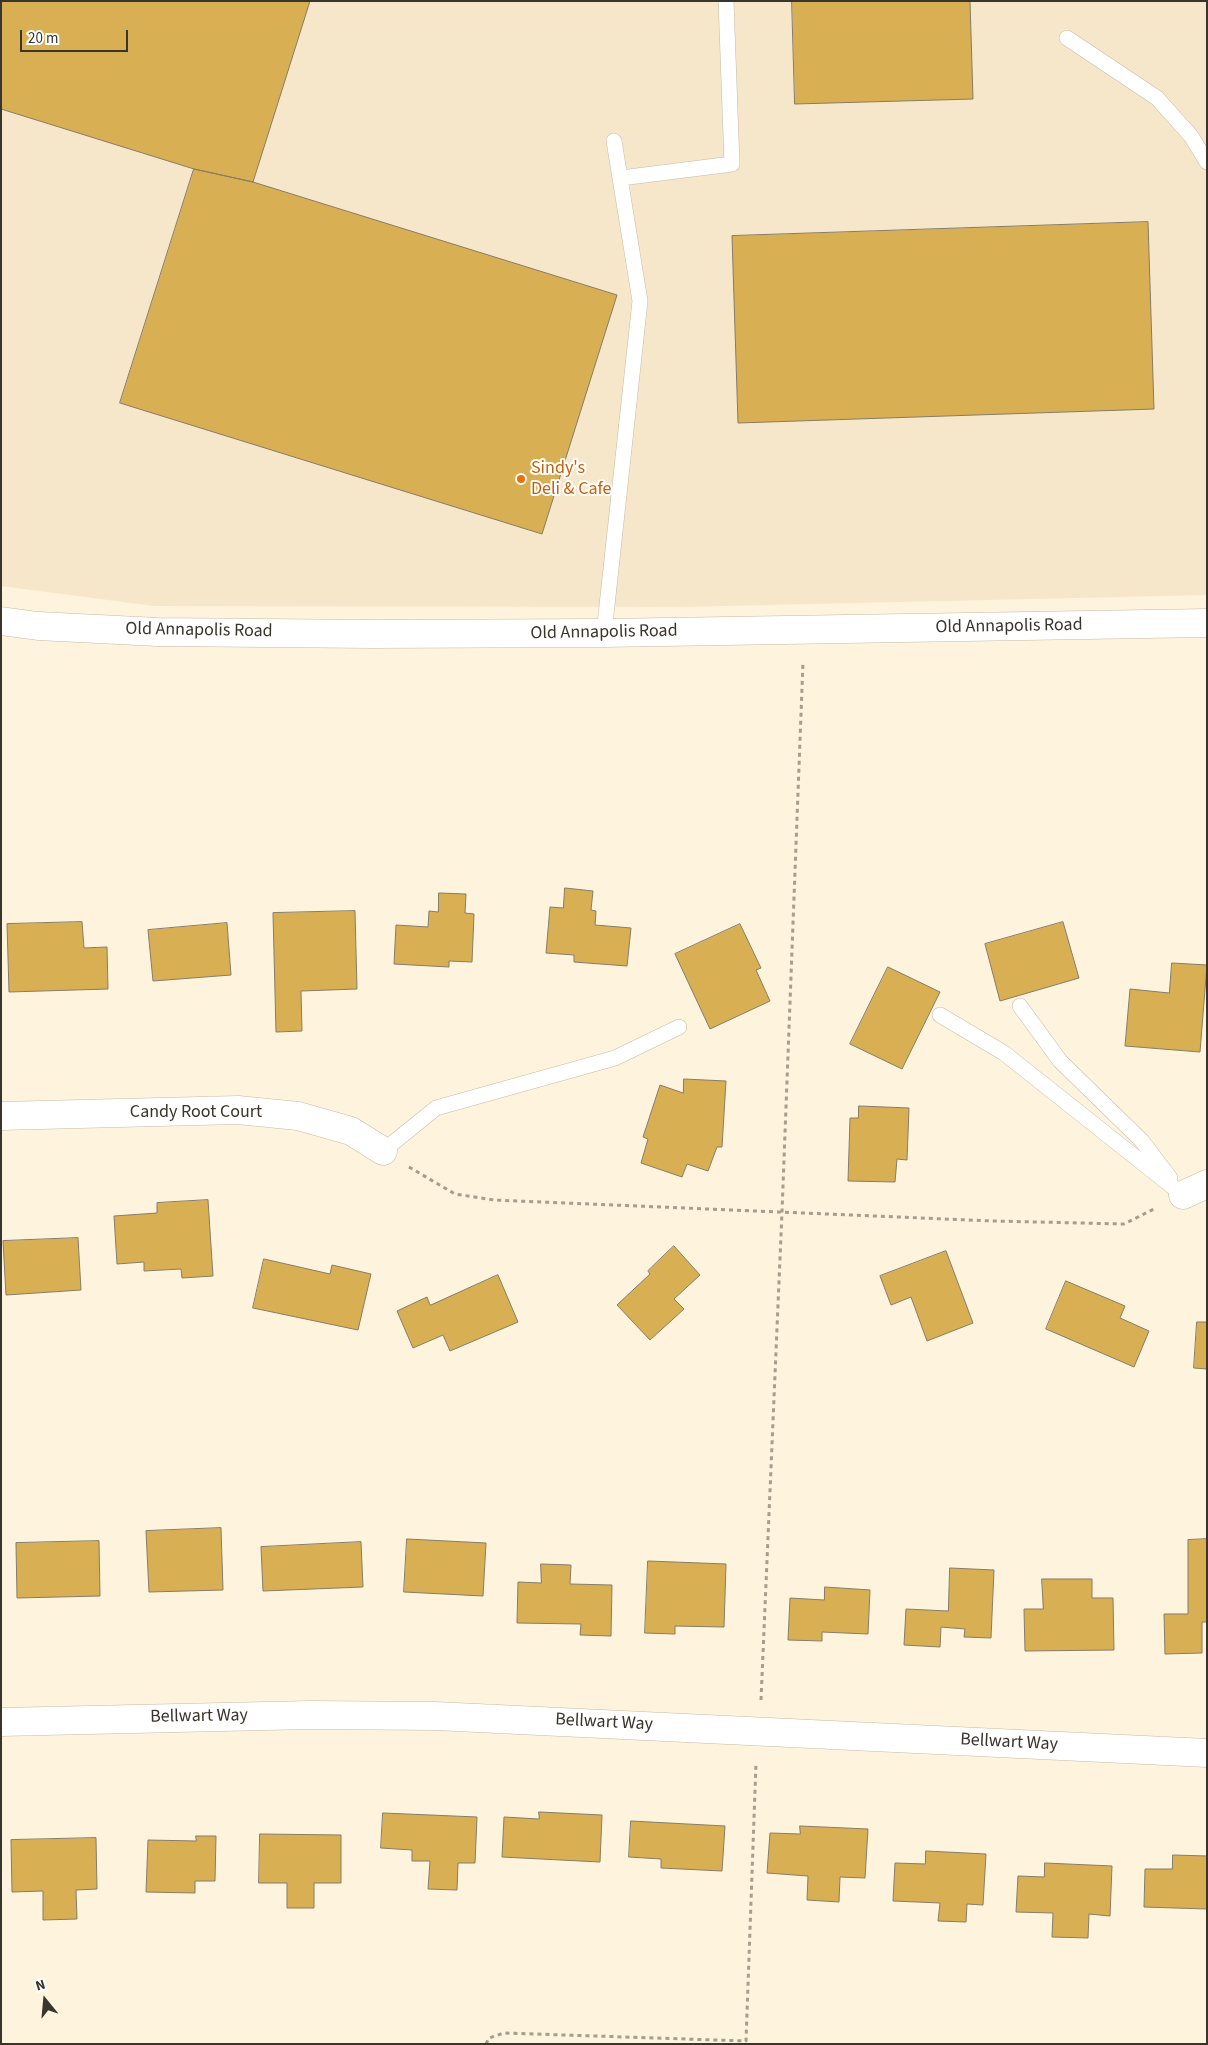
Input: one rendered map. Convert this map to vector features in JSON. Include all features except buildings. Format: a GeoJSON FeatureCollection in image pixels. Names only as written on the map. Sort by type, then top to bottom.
{"type":"FeatureCollection","features":[{"type":"Feature","properties":{"kind":"street","name":"Old Annapolis Road"},"geometry":{"type":"LineString","coordinates":[[1,621],[38,626],[158,632],[372,634],[604,633],[1207,623]]}},
{"type":"Feature","properties":{"kind":"street","name":"Candy Root Court"},"geometry":{"type":"LineString","coordinates":[[1,1116],[238,1110],[298,1116],[351,1131],[383,1151]]}},
{"type":"Feature","properties":{"kind":"street","name":"Bellwart Way"},"geometry":{"type":"LineString","coordinates":[[1,1722],[310,1715],[435,1716],[1207,1753]]}},
{"type":"Feature","properties":{"kind":"lane"},"geometry":{"type":"LineString","coordinates":[[621,178],[732,164],[726,1]]}},
{"type":"Feature","properties":{"kind":"lane"},"geometry":{"type":"LineString","coordinates":[[1068,38],[1157,98],[1191,136],[1207,162]]}},
{"type":"Feature","properties":{"kind":"lane"},"geometry":{"type":"LineString","coordinates":[[604,633],[640,301],[614,141]]}},
{"type":"Feature","properties":{"kind":"lane"},"geometry":{"type":"LineString","coordinates":[[1020,1006],[1060,1061],[1195,1190]]}},
{"type":"Feature","properties":{"kind":"lane"},"geometry":{"type":"LineString","coordinates":[[940,1015],[1004,1053],[1195,1190]]}},
{"type":"Feature","properties":{"kind":"lane"},"geometry":{"type":"LineString","coordinates":[[383,1151],[436,1108],[615,1058],[680,1027]]}},
{"type":"Feature","properties":{"kind":"path"},"geometry":{"type":"LineString","coordinates":[[782,1212],[804,630]]}},
{"type":"Feature","properties":{"kind":"path"},"geometry":{"type":"LineString","coordinates":[[383,1151],[455,1194],[494,1200],[993,1221],[1124,1224],[1195,1190]]}},
{"type":"Feature","properties":{"kind":"shaded area"},"geometry":{"type":"Polygon","coordinates":[[[1,1],[1207,1],[1207,595],[679,607],[154,606],[1,586],[1,1]]]}},
{"type":"Feature","properties":{"kind":"place","name":"Sindy's Deli & Cafe"},"geometry":{"type":"Point","coordinates":[521,479]}}]}
